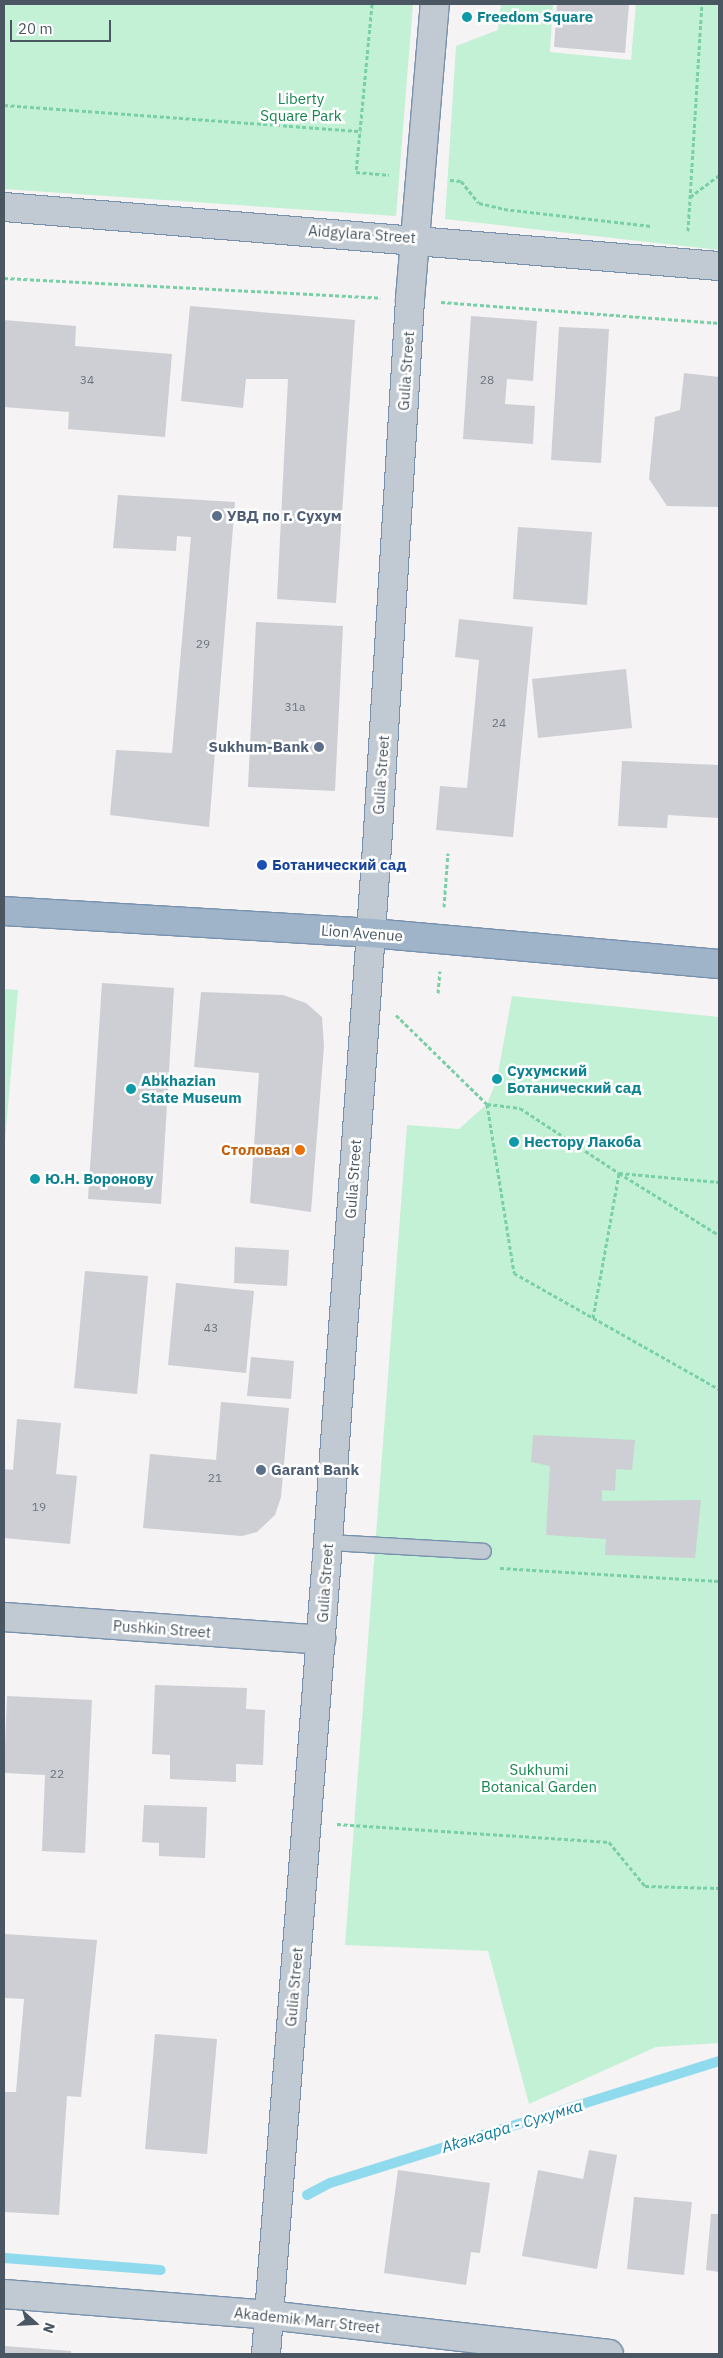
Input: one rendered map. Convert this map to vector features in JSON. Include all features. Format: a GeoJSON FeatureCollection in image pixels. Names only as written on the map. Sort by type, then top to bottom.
{"type":"FeatureCollection","features":[{"type":"Feature","properties":{"kind":"highway","name":"Lion Avenue"},"geometry":{"type":"LineString","coordinates":[[4,911],[371,933],[719,964]]}},
{"type":"Feature","properties":{"kind":"street","name":"Gulia Street"},"geometry":{"type":"LineString","coordinates":[[266,2354],[308,1822],[371,933],[410,299],[435,4]]}},
{"type":"Feature","properties":{"kind":"street","name":"Aidgylara Street"},"geometry":{"type":"LineString","coordinates":[[4,207],[416,238],[719,266]]}},
{"type":"Feature","properties":{"kind":"street","name":"Pushkin Street"},"geometry":{"type":"LineString","coordinates":[[4,1617],[320,1640]]}},
{"type":"Feature","properties":{"kind":"street","name":"Akademik Marr Street"},"geometry":{"type":"LineString","coordinates":[[4,2294],[268,2314],[609,2354]]}},
{"type":"Feature","properties":{"kind":"lane"},"geometry":{"type":"LineString","coordinates":[[328,1542],[482,1551]]}},
{"type":"Feature","properties":{"kind":"path"},"geometry":{"type":"LineString","coordinates":[[372,4],[356,172],[420,179],[461,181],[480,203],[504,209],[659,227]]}},
{"type":"Feature","properties":{"kind":"path"},"geometry":{"type":"LineString","coordinates":[[688,231],[702,4]]}},
{"type":"Feature","properties":{"kind":"path"},"geometry":{"type":"LineString","coordinates":[[4,105],[361,131]]}},
{"type":"Feature","properties":{"kind":"path"},"geometry":{"type":"LineString","coordinates":[[690,197],[719,175]]}},
{"type":"Feature","properties":{"kind":"path"},"geometry":{"type":"LineString","coordinates":[[678,230],[696,232]]}},
{"type":"Feature","properties":{"kind":"path"},"geometry":{"type":"LineString","coordinates":[[4,278],[410,299],[719,323]]}},
{"type":"Feature","properties":{"kind":"path"},"geometry":{"type":"LineString","coordinates":[[367,986],[488,1104],[514,1273],[719,1389]]}},
{"type":"Feature","properties":{"kind":"path"},"geometry":{"type":"LineString","coordinates":[[488,1104],[520,1108],[619,1173],[719,1235]]}},
{"type":"Feature","properties":{"kind":"path"},"geometry":{"type":"LineString","coordinates":[[619,1173],[719,1182]]}},
{"type":"Feature","properties":{"kind":"path"},"geometry":{"type":"LineString","coordinates":[[593,1318],[619,1173]]}},
{"type":"Feature","properties":{"kind":"path"},"geometry":{"type":"LineString","coordinates":[[491,1568],[719,1582]]}},
{"type":"Feature","properties":{"kind":"path"},"geometry":{"type":"LineString","coordinates":[[308,1822],[609,1842],[645,1886],[719,1888]]}},
{"type":"Feature","properties":{"kind":"green space","name":"Liberty Square Park"},"geometry":{"type":"Polygon","coordinates":[[[4,4],[413,4],[396,216],[4,189],[4,4]]]}},
{"type":"Feature","properties":{"kind":"green space"},"geometry":{"type":"Polygon","coordinates":[[[501,4],[553,4],[550,52],[631,60],[636,4],[719,4],[719,250],[445,219],[456,46],[498,30],[501,4]]]}},
{"type":"Feature","properties":{"kind":"green space"},"geometry":{"type":"Polygon","coordinates":[[[4,989],[18,990],[4,1153],[4,989]]]}},
{"type":"Feature","properties":{"kind":"green space","name":"Sukhumi Botanical Garden"},"geometry":{"type":"Polygon","coordinates":[[[512,996],[719,1017],[719,2043],[656,2047],[529,2104],[488,1951],[345,1945],[407,1125],[459,1129],[487,1104],[497,1079],[512,996]]]}},
{"type":"Feature","properties":{"kind":"building"},"geometry":{"type":"Polygon","coordinates":[[[557,4],[629,4],[625,53],[554,47],[557,4]]]}},
{"type":"Feature","properties":{"kind":"building"},"geometry":{"type":"Polygon","coordinates":[[[190,306],[355,320],[336,603],[277,599],[288,379],[246,379],[243,408],[181,401],[190,306]]]}},
{"type":"Feature","properties":{"kind":"building"},"geometry":{"type":"Polygon","coordinates":[[[471,316],[537,321],[533,381],[507,379],[505,404],[535,406],[533,444],[463,439],[471,316]]]}},
{"type":"Feature","properties":{"kind":"building"},"geometry":{"type":"Polygon","coordinates":[[[4,320],[76,326],[75,346],[172,354],[165,437],[68,429],[69,412],[4,407],[4,320]]]}},
{"type":"Feature","properties":{"kind":"building"},"geometry":{"type":"Polygon","coordinates":[[[559,327],[609,329],[601,463],[551,460],[559,327]]]}},
{"type":"Feature","properties":{"kind":"building"},"geometry":{"type":"Polygon","coordinates":[[[684,373],[719,377],[719,507],[667,506],[649,479],[655,417],[680,410],[684,373]]]}},
{"type":"Feature","properties":{"kind":"building"},"geometry":{"type":"Polygon","coordinates":[[[118,495],[235,502],[209,827],[110,815],[116,750],[172,753],[191,537],[177,536],[176,551],[113,548],[118,495]]]}},
{"type":"Feature","properties":{"kind":"building"},"geometry":{"type":"Polygon","coordinates":[[[518,527],[592,532],[587,605],[513,599],[518,527]]]}},
{"type":"Feature","properties":{"kind":"building"},"geometry":{"type":"Polygon","coordinates":[[[459,619],[533,627],[513,837],[436,830],[440,786],[467,788],[479,660],[455,657],[459,619]]]}},
{"type":"Feature","properties":{"kind":"building"},"geometry":{"type":"Polygon","coordinates":[[[256,622],[343,626],[335,791],[248,787],[256,622]]]}},
{"type":"Feature","properties":{"kind":"building"},"geometry":{"type":"Polygon","coordinates":[[[626,669],[632,728],[538,738],[532,679],[626,669]]]}},
{"type":"Feature","properties":{"kind":"building"},"geometry":{"type":"Polygon","coordinates":[[[622,761],[719,765],[719,818],[668,815],[667,828],[618,826],[622,761]]]}},
{"type":"Feature","properties":{"kind":"building"},"geometry":{"type":"Polygon","coordinates":[[[102,983],[174,988],[161,1204],[88,1199],[102,983]]]}},
{"type":"Feature","properties":{"kind":"building"},"geometry":{"type":"Polygon","coordinates":[[[201,992],[283,995],[306,1003],[322,1017],[324,1046],[311,1212],[250,1203],[259,1073],[194,1067],[201,992]]]}},
{"type":"Feature","properties":{"kind":"building"},"geometry":{"type":"Polygon","coordinates":[[[235,1247],[289,1250],[287,1286],[234,1283],[235,1247]]]}},
{"type":"Feature","properties":{"kind":"building"},"geometry":{"type":"Polygon","coordinates":[[[85,1271],[148,1276],[137,1394],[74,1388],[85,1271]]]}},
{"type":"Feature","properties":{"kind":"building"},"geometry":{"type":"Polygon","coordinates":[[[176,1283],[254,1291],[246,1373],[168,1365],[176,1283]]]}},
{"type":"Feature","properties":{"kind":"building"},"geometry":{"type":"Polygon","coordinates":[[[251,1357],[294,1361],[291,1399],[247,1396],[251,1357]]]}},
{"type":"Feature","properties":{"kind":"building"},"geometry":{"type":"Polygon","coordinates":[[[221,1402],[289,1408],[281,1497],[275,1515],[257,1532],[242,1536],[143,1528],[150,1454],[216,1460],[221,1402]]]}},
{"type":"Feature","properties":{"kind":"building"},"geometry":{"type":"Polygon","coordinates":[[[17,1419],[61,1423],[56,1474],[77,1476],[70,1544],[4,1538],[4,1469],[13,1470],[17,1419]]]}},
{"type":"Feature","properties":{"kind":"building"},"geometry":{"type":"Polygon","coordinates":[[[533,1435],[635,1440],[632,1470],[616,1469],[615,1491],[602,1490],[602,1501],[701,1500],[695,1558],[605,1555],[606,1539],[546,1535],[550,1466],[531,1462],[533,1435]]]}},
{"type":"Feature","properties":{"kind":"building"},"geometry":{"type":"Polygon","coordinates":[[[155,1685],[247,1688],[246,1709],[265,1710],[263,1765],[236,1764],[236,1782],[170,1779],[170,1755],[152,1754],[155,1685]]]}},
{"type":"Feature","properties":{"kind":"building"},"geometry":{"type":"Polygon","coordinates":[[[7,1696],[92,1700],[85,1853],[42,1851],[45,1775],[4,1773],[7,1696]]]}},
{"type":"Feature","properties":{"kind":"building"},"geometry":{"type":"Polygon","coordinates":[[[144,1805],[207,1807],[205,1858],[159,1856],[159,1843],[142,1842],[144,1805]]]}},
{"type":"Feature","properties":{"kind":"building"},"geometry":{"type":"Polygon","coordinates":[[[4,1934],[97,1940],[81,2097],[67,2096],[59,2215],[4,2212],[4,2092],[16,2092],[24,1999],[4,1998],[4,1934]]]}},
{"type":"Feature","properties":{"kind":"building"},"geometry":{"type":"Polygon","coordinates":[[[155,2034],[217,2039],[207,2154],[145,2149],[155,2034]]]}},
{"type":"Feature","properties":{"kind":"building"},"geometry":{"type":"Polygon","coordinates":[[[589,2150],[617,2155],[597,2269],[522,2256],[538,2170],[583,2179],[589,2150]]]}},
{"type":"Feature","properties":{"kind":"building"},"geometry":{"type":"Polygon","coordinates":[[[398,2170],[490,2183],[480,2253],[471,2252],[466,2285],[384,2273],[398,2170]]]}},
{"type":"Feature","properties":{"kind":"building"},"geometry":{"type":"Polygon","coordinates":[[[634,2197],[692,2202],[684,2275],[627,2269],[634,2197]]]}},
{"type":"Feature","properties":{"kind":"building"},"geometry":{"type":"Polygon","coordinates":[[[711,2214],[719,2214],[719,2272],[706,2270],[711,2214]]]}},
{"type":"Feature","properties":{"kind":"building"},"geometry":{"type":"Polygon","coordinates":[[[4,2346],[71,2351],[71,2354],[4,2354],[4,2346]]]}},
{"type":"Feature","properties":{"kind":"waterway","name":"Аҟәкәара - Сухумка"},"geometry":{"type":"LineString","coordinates":[[307,2195],[330,2183],[719,2061]]}},
{"type":"Feature","properties":{"kind":"waterway","name":"Аҟәкәара - Сухумка"},"geometry":{"type":"LineString","coordinates":[[4,2258],[161,2270]]}},
{"type":"Feature","properties":{"kind":"place","name":"Freedom Square"},"geometry":{"type":"Point","coordinates":[467,17]}},
{"type":"Feature","properties":{"kind":"place","name":"УВД по г. Сухум"},"geometry":{"type":"Point","coordinates":[217,516]}},
{"type":"Feature","properties":{"kind":"place","name":"Sukhum-Bank"},"geometry":{"type":"Point","coordinates":[319,747]}},
{"type":"Feature","properties":{"kind":"place","name":"Ботанический сад"},"geometry":{"type":"Point","coordinates":[262,865]}},
{"type":"Feature","properties":{"kind":"place","name":"Сухумский Ботанический сад"},"geometry":{"type":"Point","coordinates":[497,1079]}},
{"type":"Feature","properties":{"kind":"place","name":"Abkhazian State Museum"},"geometry":{"type":"Point","coordinates":[131,1089]}},
{"type":"Feature","properties":{"kind":"place","name":"Нестору Лакоба"},"geometry":{"type":"Point","coordinates":[514,1142]}},
{"type":"Feature","properties":{"kind":"place","name":"Столовая"},"geometry":{"type":"Point","coordinates":[300,1150]}},
{"type":"Feature","properties":{"kind":"place","name":"Ю.Н. Воронову"},"geometry":{"type":"Point","coordinates":[35,1179]}},
{"type":"Feature","properties":{"kind":"place","name":"Garant Bank"},"geometry":{"type":"Point","coordinates":[261,1470]}}]}
